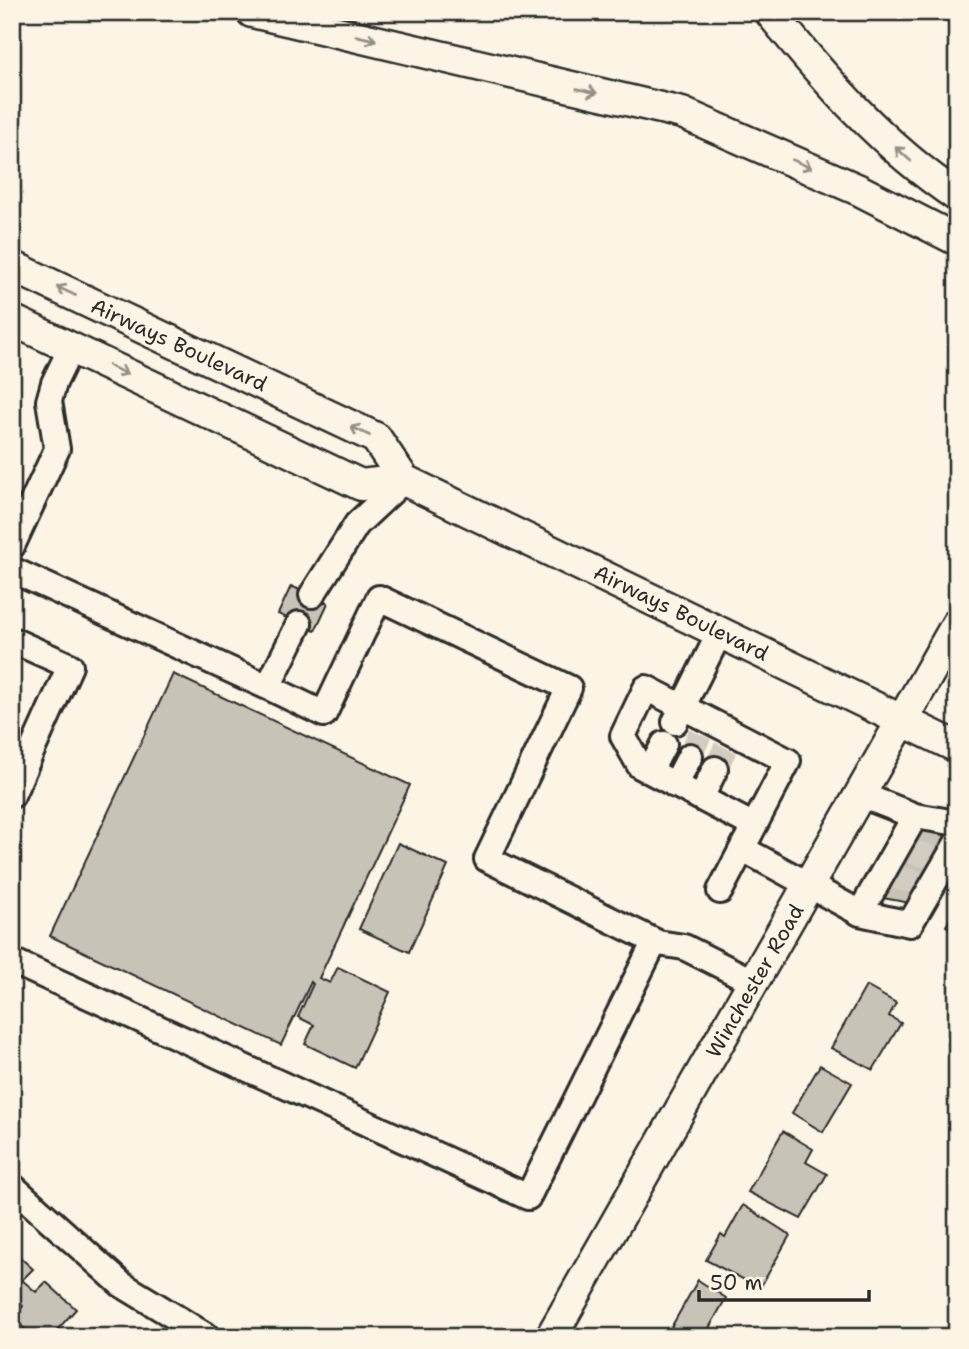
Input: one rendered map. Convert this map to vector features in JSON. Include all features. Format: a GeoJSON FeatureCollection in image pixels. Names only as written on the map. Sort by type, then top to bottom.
{"type":"FeatureCollection","features":[{"type":"Feature","properties":{"kind":"main road"},"geometry":{"type":"LineString","coordinates":[[252,12],[682,113],[859,190],[957,240]]}},
{"type":"Feature","properties":{"kind":"main road"},"geometry":{"type":"LineString","coordinates":[[770,12],[865,120],[924,174],[957,196]]}},
{"type":"Feature","properties":{"kind":"main road"},"geometry":{"type":"LineString","coordinates":[[859,190],[957,255]]}},
{"type":"Feature","properties":{"kind":"main road","name":"Airways Boulevard"},"geometry":{"type":"LineString","coordinates":[[12,266],[376,438],[404,480],[957,747]]}},
{"type":"Feature","properties":{"kind":"main road"},"geometry":{"type":"LineString","coordinates":[[15,329],[71,348],[361,485],[404,480]]}},
{"type":"Feature","properties":{"kind":"main road","name":"Winchester Road"},"geometry":{"type":"LineString","coordinates":[[551,1337],[957,624]]}},
{"type":"Feature","properties":{"kind":"street"},"geometry":{"type":"LineString","coordinates":[[12,546],[57,449],[49,401],[54,383],[71,348]]}},
{"type":"Feature","properties":{"kind":"street"},"geometry":{"type":"LineString","coordinates":[[312,595],[357,524],[404,480]]}},
{"type":"Feature","properties":{"kind":"street"},"geometry":{"type":"LineString","coordinates":[[12,570],[324,713],[379,598],[569,688],[487,859],[658,943],[684,947],[754,982]]}},
{"type":"Feature","properties":{"kind":"street"},"geometry":{"type":"LineString","coordinates":[[268,687],[299,624]]}},
{"type":"Feature","properties":{"kind":"street"},"geometry":{"type":"LineString","coordinates":[[650,771],[720,632]]}},
{"type":"Feature","properties":{"kind":"street"},"geometry":{"type":"LineString","coordinates":[[12,640],[70,666],[12,795]]}},
{"type":"Feature","properties":{"kind":"street"},"geometry":{"type":"LineString","coordinates":[[720,891],[743,849],[788,761],[730,740],[699,737],[674,724],[646,688],[623,736],[640,766],[754,826]]}},
{"type":"Feature","properties":{"kind":"street"},"geometry":{"type":"LineString","coordinates":[[675,785],[699,737]]}},
{"type":"Feature","properties":{"kind":"street"},"geometry":{"type":"LineString","coordinates":[[701,798],[715,769]]}},
{"type":"Feature","properties":{"kind":"street"},"geometry":{"type":"LineString","coordinates":[[861,795],[915,816],[957,823]]}},
{"type":"Feature","properties":{"kind":"street"},"geometry":{"type":"LineString","coordinates":[[860,913],[888,876],[903,850],[915,816]]}},
{"type":"Feature","properties":{"kind":"street"},"geometry":{"type":"LineString","coordinates":[[743,849],[860,913],[910,924],[926,885],[946,854]]}},
{"type":"Feature","properties":{"kind":"street"},"geometry":{"type":"LineString","coordinates":[[12,961],[528,1197],[643,962],[658,943]]}},
{"type":"Feature","properties":{"kind":"street"},"geometry":{"type":"LineString","coordinates":[[12,1186],[121,1284],[208,1337]]}},
{"type":"Feature","properties":{"kind":"building"},"geometry":{"type":"Polygon","coordinates":[[[291,586],[328,603],[315,631],[278,614],[291,586]]]}},
{"type":"Feature","properties":{"kind":"building"},"geometry":{"type":"Polygon","coordinates":[[[173,674],[410,785],[319,978],[330,983],[338,967],[390,992],[355,1068],[305,1044],[314,1025],[298,1017],[313,984],[311,982],[281,1045],[50,936],[173,674]]]}},
{"type":"Feature","properties":{"kind":"building"},"geometry":{"type":"Polygon","coordinates":[[[925,823],[952,828],[910,903],[883,898],[925,823]]]}},
{"type":"Feature","properties":{"kind":"building"},"geometry":{"type":"Polygon","coordinates":[[[398,843],[448,866],[409,952],[359,929],[398,843]]]}},
{"type":"Feature","properties":{"kind":"building"},"geometry":{"type":"Polygon","coordinates":[[[957,907],[957,933],[946,926],[957,907]]]}},
{"type":"Feature","properties":{"kind":"building"},"geometry":{"type":"Polygon","coordinates":[[[866,986],[896,1003],[889,1016],[901,1023],[873,1070],[831,1048],[866,986]]]}},
{"type":"Feature","properties":{"kind":"building"},"geometry":{"type":"Polygon","coordinates":[[[820,1065],[852,1083],[823,1132],[792,1113],[820,1065]]]}},
{"type":"Feature","properties":{"kind":"building"},"geometry":{"type":"Polygon","coordinates":[[[783,1131],[813,1149],[806,1162],[827,1174],[801,1219],[748,1192],[783,1131]]]}},
{"type":"Feature","properties":{"kind":"building"},"geometry":{"type":"Polygon","coordinates":[[[743,1205],[790,1235],[760,1288],[706,1260],[721,1234],[725,1237],[743,1205]]]}},
{"type":"Feature","properties":{"kind":"building"},"geometry":{"type":"Polygon","coordinates":[[[12,1250],[33,1269],[22,1280],[36,1292],[46,1282],[76,1309],[51,1337],[33,1337],[13,1318],[23,1306],[12,1296],[12,1250]]]}},
{"type":"Feature","properties":{"kind":"building"},"geometry":{"type":"Polygon","coordinates":[[[698,1280],[726,1298],[704,1337],[681,1337],[669,1331],[698,1280]]]}},
{"type":"Feature","properties":{"kind":"tunnel"},"geometry":{"type":"LineString","coordinates":[[690,756],[700,734]]}},
{"type":"Feature","properties":{"kind":"tunnel"},"geometry":{"type":"LineString","coordinates":[[715,769],[726,747]]}},
{"type":"Feature","properties":{"kind":"tunnel"},"geometry":{"type":"LineString","coordinates":[[909,851],[935,858]]}},
{"type":"Feature","properties":{"kind":"tunnel"},"geometry":{"type":"LineString","coordinates":[[895,877],[921,884]]}}]}
